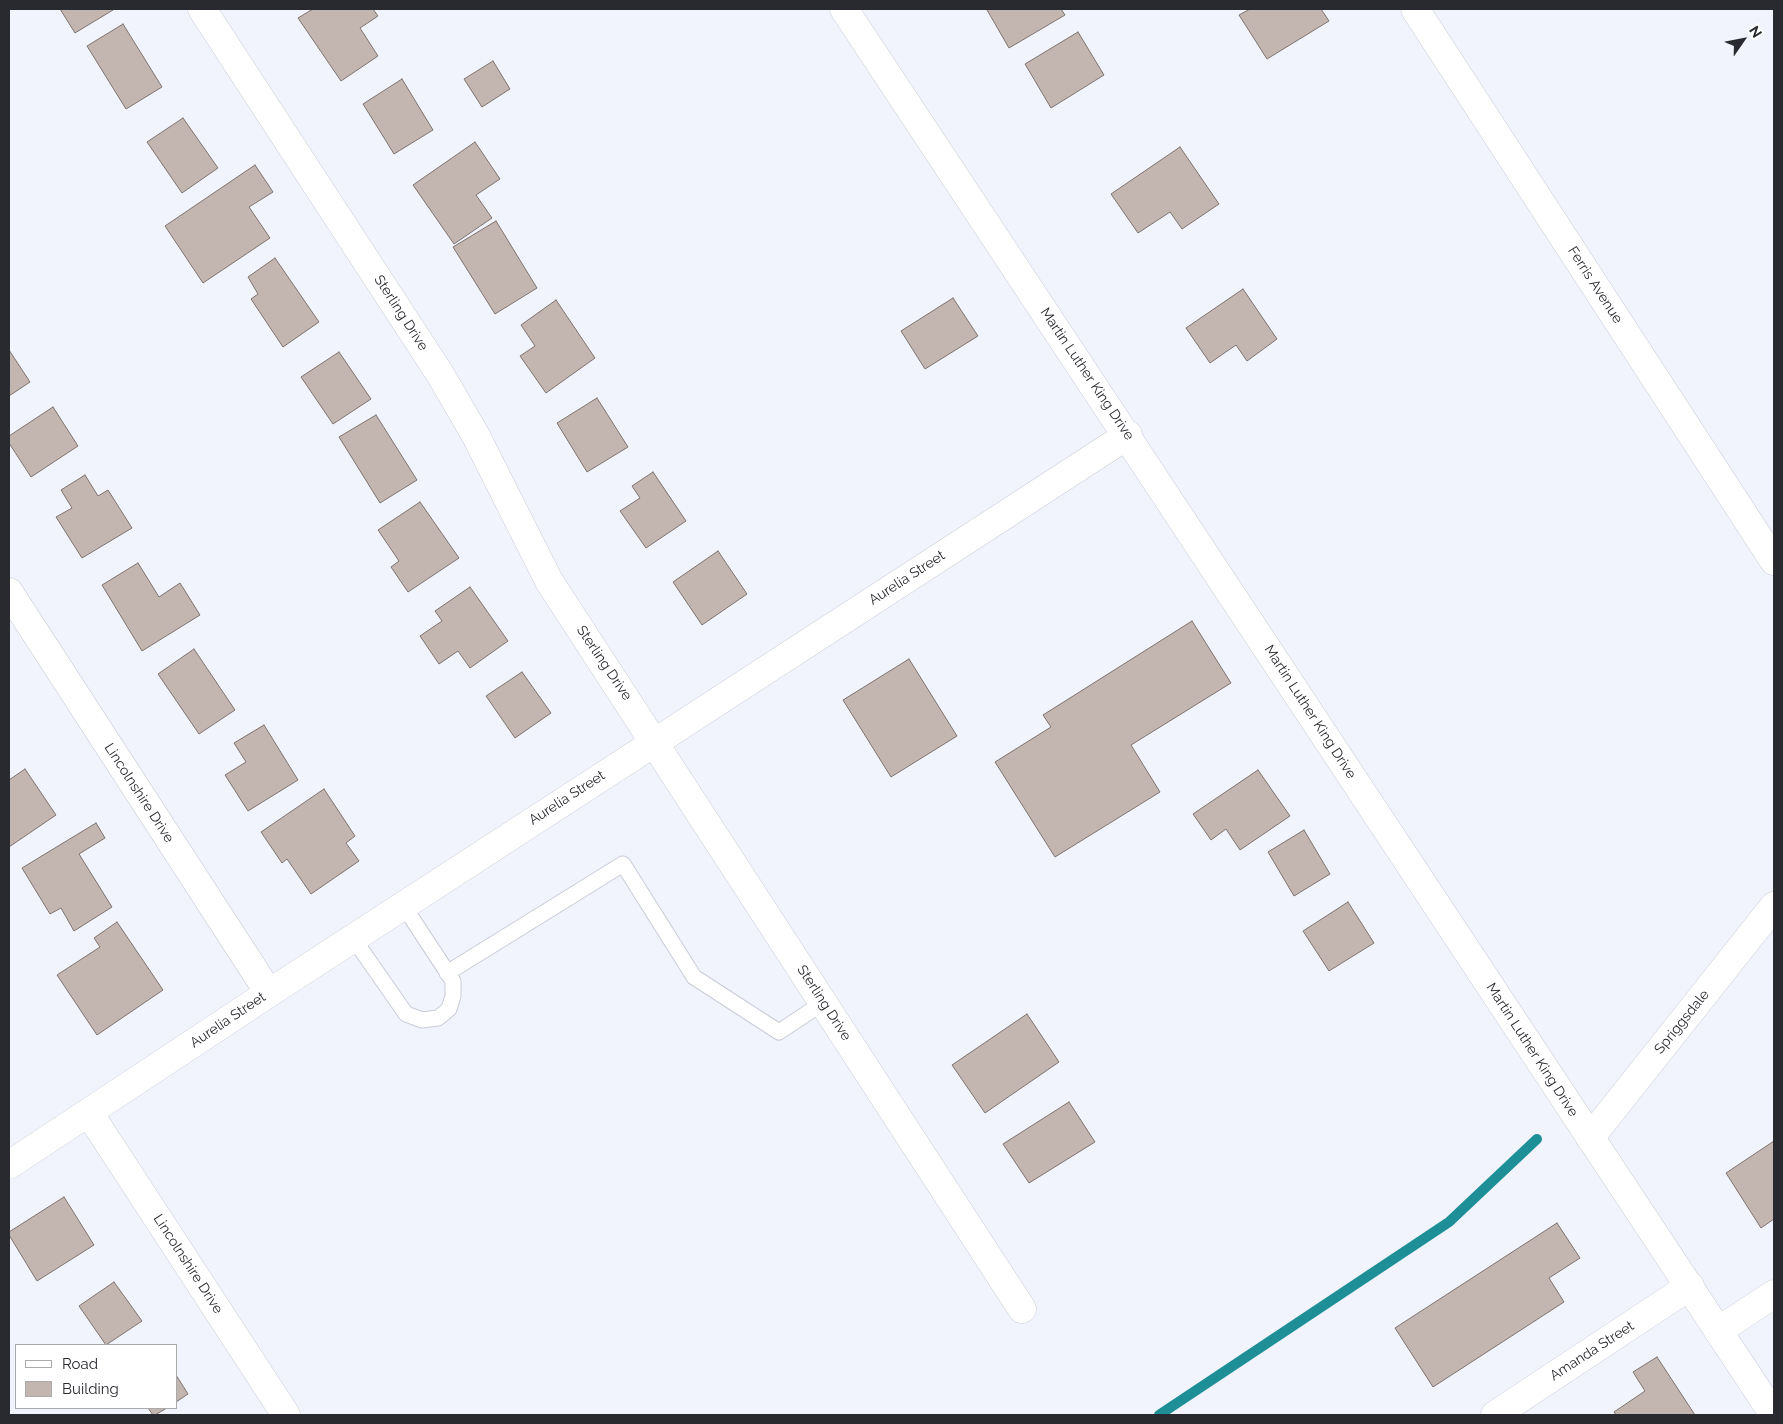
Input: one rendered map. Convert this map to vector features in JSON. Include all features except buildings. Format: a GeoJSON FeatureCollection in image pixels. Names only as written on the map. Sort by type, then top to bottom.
{"type":"FeatureCollection","features":[{"type":"Feature","properties":{"kind":"street","name":"Sterling Drive"},"geometry":{"type":"LineString","coordinates":[[202,9],[440,374],[476,436],[549,581],[655,741],[1022,1309]]}},
{"type":"Feature","properties":{"kind":"street","name":"Martin Luther King Drive"},"geometry":{"type":"LineString","coordinates":[[844,9],[1128,435],[1774,1415]]}},
{"type":"Feature","properties":{"kind":"street","name":"Ferris Avenue"},"geometry":{"type":"LineString","coordinates":[[1415,9],[1774,561]]}},
{"type":"Feature","properties":{"kind":"street","name":"Aurelia Street"},"geometry":{"type":"LineString","coordinates":[[9,1166],[268,993],[1128,435]]}},
{"type":"Feature","properties":{"kind":"street","name":"Lincolnshire Drive"},"geometry":{"type":"LineString","coordinates":[[9,592],[268,993]]}},
{"type":"Feature","properties":{"kind":"street","name":"Spriggsdale"},"geometry":{"type":"LineString","coordinates":[[1590,1138],[1774,906]]}},
{"type":"Feature","properties":{"kind":"street","name":"Lincolnshire Drive"},"geometry":{"type":"LineString","coordinates":[[89,1113],[286,1415]]}},
{"type":"Feature","properties":{"kind":"street","name":"Amanda Street"},"geometry":{"type":"LineString","coordinates":[[1495,1415],[1690,1286]]}},
{"type":"Feature","properties":{"kind":"street"},"geometry":{"type":"LineString","coordinates":[[1718,1330],[1774,1294]]}},
{"type":"Feature","properties":{"kind":"lane"},"geometry":{"type":"LineString","coordinates":[[447,973],[623,864],[694,977],[779,1032],[824,1002]]}},
{"type":"Feature","properties":{"kind":"lane"},"geometry":{"type":"LineString","coordinates":[[353,938],[406,1014],[422,1020],[438,1018],[449,1009],[453,996],[452,981],[403,905]]}},
{"type":"Feature","properties":{"kind":"waterway"},"geometry":{"type":"LineString","coordinates":[[1159,1415],[1449,1222],[1537,1139]]}}]}
